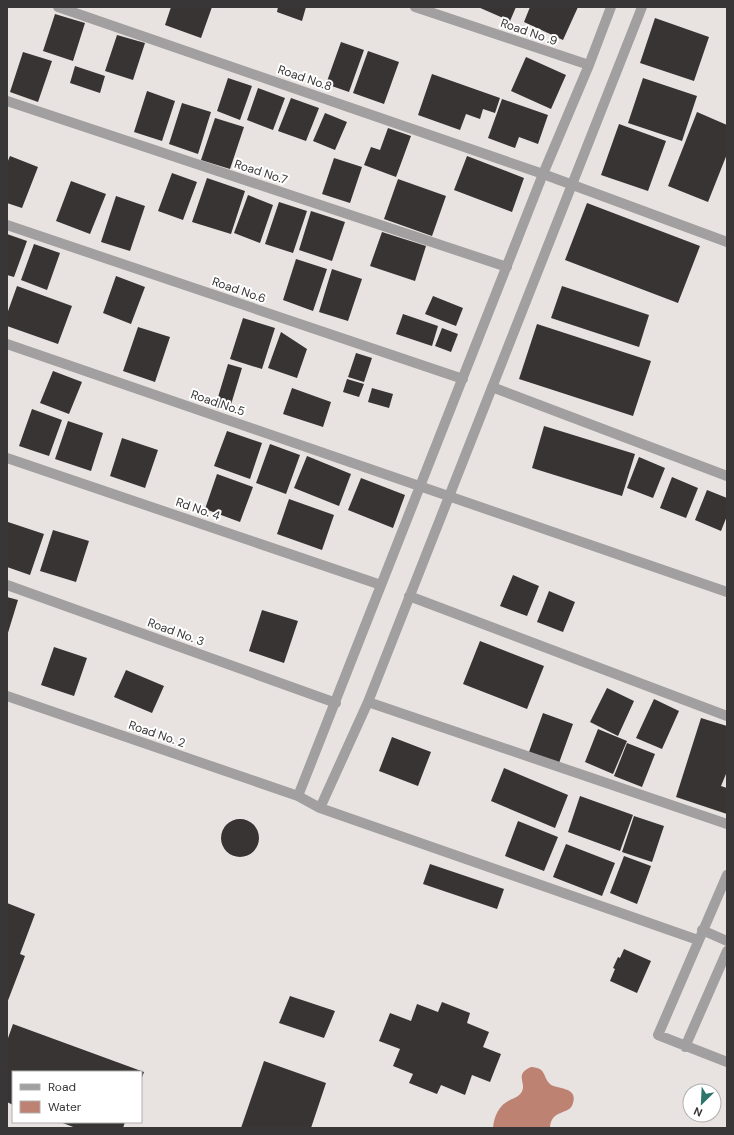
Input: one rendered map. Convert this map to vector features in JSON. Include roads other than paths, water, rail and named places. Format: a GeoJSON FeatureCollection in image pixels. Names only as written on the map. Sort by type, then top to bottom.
{"type":"FeatureCollection","features":[{"type":"Feature","properties":{"kind":"street","name":"Road No.8"},"geometry":{"type":"LineString","coordinates":[[58,7],[572,184],[727,242]]}},
{"type":"Feature","properties":{"kind":"street","name":"Road No .9"},"geometry":{"type":"LineString","coordinates":[[415,7],[588,66]]}},
{"type":"Feature","properties":{"kind":"street"},"geometry":{"type":"LineString","coordinates":[[298,796],[336,703],[543,174],[611,7]]}},
{"type":"Feature","properties":{"kind":"street"},"geometry":{"type":"LineString","coordinates":[[320,808],[368,702],[642,7]]}},
{"type":"Feature","properties":{"kind":"street","name":"Road No.7"},"geometry":{"type":"LineString","coordinates":[[7,101],[507,267]]}},
{"type":"Feature","properties":{"kind":"street","name":"Road No.6"},"geometry":{"type":"LineString","coordinates":[[7,225],[463,379]]}},
{"type":"Feature","properties":{"kind":"street","name":"Road No.5"},"geometry":{"type":"LineString","coordinates":[[7,344],[727,592]]}},
{"type":"Feature","properties":{"kind":"street"},"geometry":{"type":"LineString","coordinates":[[492,387],[727,476]]}},
{"type":"Feature","properties":{"kind":"street","name":"Rd No. 4"},"geometry":{"type":"LineString","coordinates":[[7,458],[381,585]]}},
{"type":"Feature","properties":{"kind":"street","name":"Road No. 3"},"geometry":{"type":"LineString","coordinates":[[7,585],[336,703]]}},
{"type":"Feature","properties":{"kind":"street"},"geometry":{"type":"LineString","coordinates":[[409,596],[727,716]]}},
{"type":"Feature","properties":{"kind":"street","name":"Road No. 2"},"geometry":{"type":"LineString","coordinates":[[7,696],[298,796],[320,808],[698,940]]}},
{"type":"Feature","properties":{"kind":"street"},"geometry":{"type":"LineString","coordinates":[[368,702],[727,824]]}},
{"type":"Feature","properties":{"kind":"street"},"geometry":{"type":"LineString","coordinates":[[727,875],[658,1035],[685,1047],[727,1062]]}},
{"type":"Feature","properties":{"kind":"street"},"geometry":{"type":"LineString","coordinates":[[702,930],[727,941]]}},
{"type":"Feature","properties":{"kind":"street"},"geometry":{"type":"LineString","coordinates":[[685,1047],[727,952]]}},
{"type":"Feature","properties":{"kind":"water"},"geometry":{"type":"Polygon","coordinates":[[[531,1067],[540,1069],[553,1086],[570,1091],[574,1098],[571,1107],[554,1117],[550,1128],[493,1128],[496,1115],[500,1108],[506,1102],[521,1093],[523,1089],[523,1073],[531,1067]]]}}]}
